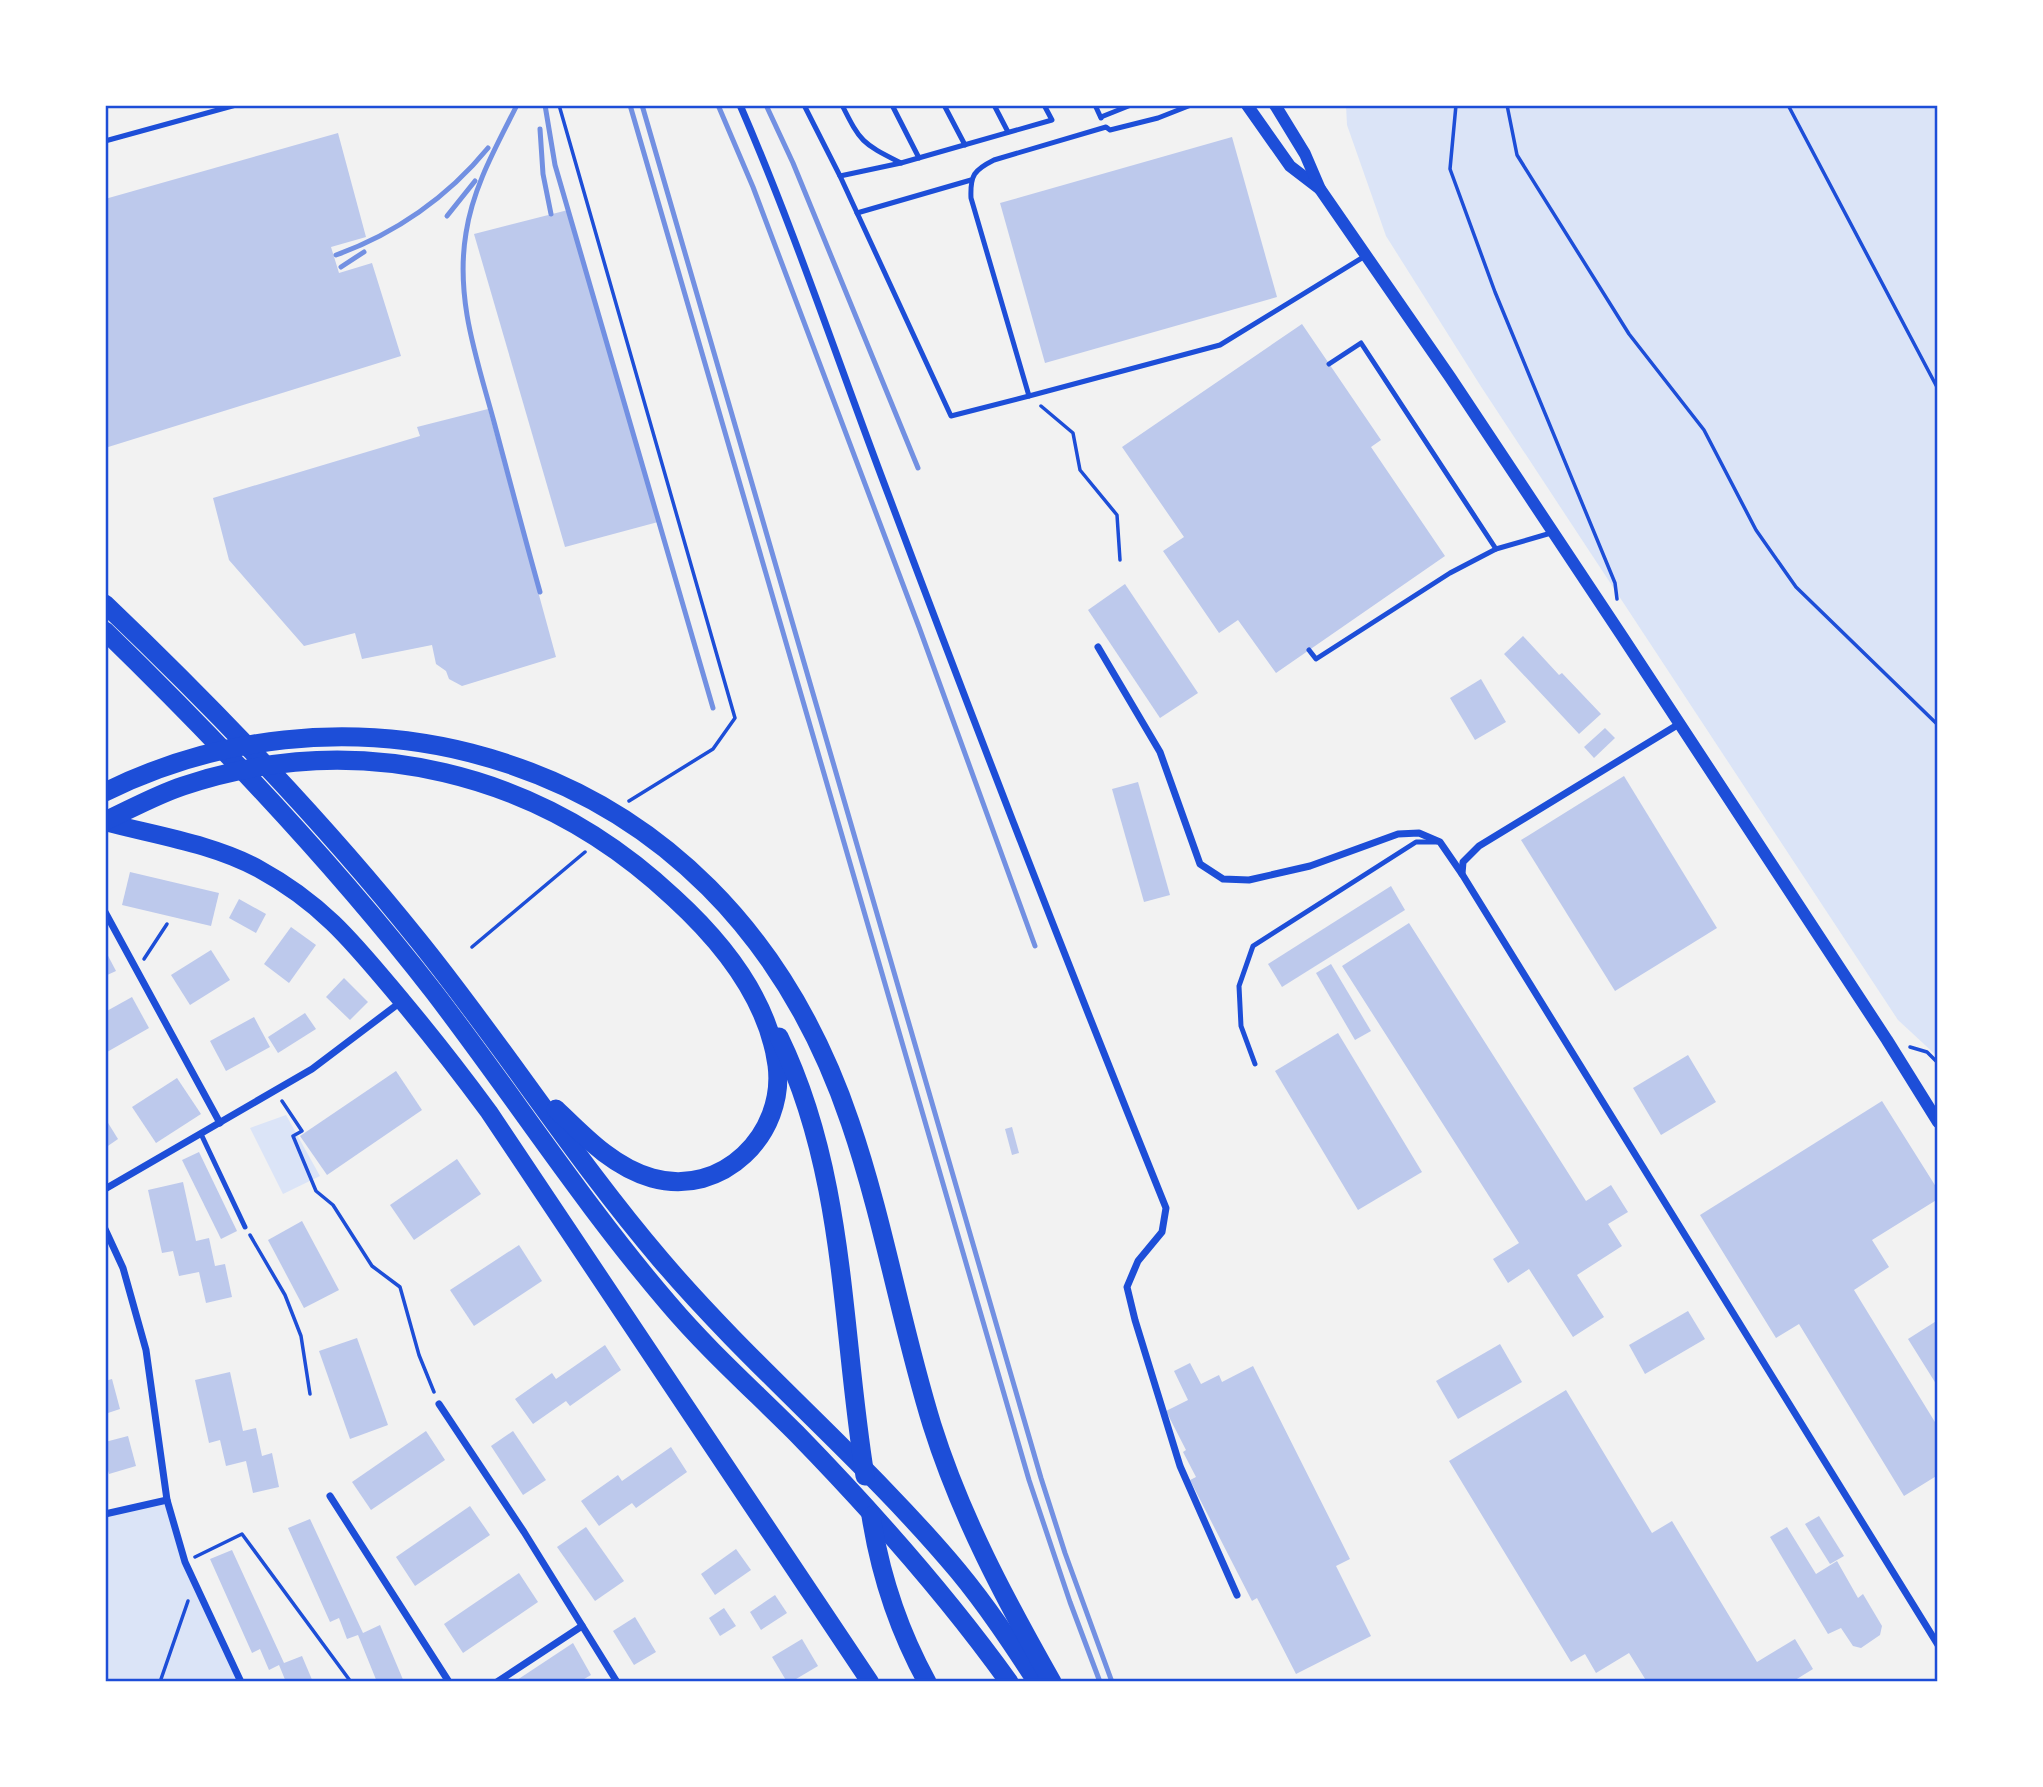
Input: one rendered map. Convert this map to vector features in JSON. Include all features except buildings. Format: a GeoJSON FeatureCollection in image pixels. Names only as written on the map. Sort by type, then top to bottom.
{"type":"FeatureCollection","features":[{"type":"Feature","properties":{"kind":"highway"},"geometry":{"type":"LineString","coordinates":[[105,604],[223,720],[295,797],[416,938],[587,1167],[655,1253],[729,1336],[896,1504],[957,1570],[990,1611],[1037,1682]]}},
{"type":"Feature","properties":{"kind":"highway"},"geometry":{"type":"LineString","coordinates":[[105,631],[200,724],[367,909],[433,991],[604,1224],[670,1306],[829,1468],[898,1543],[965,1621],[1009,1682]]}},
{"type":"Feature","properties":{"kind":"highway"},"geometry":{"type":"LineString","coordinates":[[105,792],[171,764],[237,746],[335,736],[415,741],[483,756],[570,789],[630,822],[693,872],[735,915],[775,966],[793,993],[822,1049],[851,1124],[869,1183],[932,1424],[954,1489],[991,1572],[1052,1682]]}},
{"type":"Feature","properties":{"kind":"highway"},"geometry":{"type":"LineString","coordinates":[[105,821],[183,786],[271,765],[320,761],[380,763],[442,772],[499,788],[559,814],[597,835],[635,863],[702,926],[738,972],[778,1036],[811,1114],[829,1189],[872,1522],[893,1604],[911,1652],[927,1682]]}},
{"type":"Feature","properties":{"kind":"highway"},"geometry":{"type":"LineString","coordinates":[[520,1074],[593,1144],[621,1165],[663,1181],[707,1177],[728,1167],[749,1152],[768,1124],[776,1102],[776,1062],[755,998]]}},
{"type":"Feature","properties":{"kind":"main road"},"geometry":{"type":"LineString","coordinates":[[105,821],[205,848],[257,868],[319,909],[348,935],[429,1031],[489,1112],[870,1682]]}},
{"type":"Feature","properties":{"kind":"street"},"geometry":{"type":"LineString","coordinates":[[740,105],[768,168],[894,510],[1055,932],[1166,1208],[1161,1232],[1138,1261],[1128,1287],[1135,1320],[1180,1466],[1237,1595]]}},
{"type":"Feature","properties":{"kind":"street"},"geometry":{"type":"LineString","coordinates":[[1247,105],[1290,166],[1320,189]]}},
{"type":"Feature","properties":{"kind":"street"},"geometry":{"type":"LineString","coordinates":[[1275,105],[1306,154],[1320,189],[1450,377],[1551,533],[1622,636],[1938,1122]]}},
{"type":"Feature","properties":{"kind":"street"},"geometry":{"type":"LineString","coordinates":[[1098,647],[1160,752],[1200,864],[1223,879],[1249,880],[1310,866],[1398,834],[1419,833],[1440,842],[1938,1645]]}},
{"type":"Feature","properties":{"kind":"street"},"geometry":{"type":"LineString","coordinates":[[1462,874],[1463,862],[1479,846],[1679,724]]}},
{"type":"Feature","properties":{"kind":"street"},"geometry":{"type":"LineString","coordinates":[[105,912],[220,1123]]}},
{"type":"Feature","properties":{"kind":"street"},"geometry":{"type":"LineString","coordinates":[[105,1189],[312,1069],[402,1001]]}},
{"type":"Feature","properties":{"kind":"street"},"geometry":{"type":"LineString","coordinates":[[105,1229],[123,1268],[146,1350],[167,1500],[185,1562],[241,1682]]}},
{"type":"Feature","properties":{"kind":"street"},"geometry":{"type":"LineString","coordinates":[[439,1404],[524,1532],[617,1682]]}},
{"type":"Feature","properties":{"kind":"street"},"geometry":{"type":"LineString","coordinates":[[330,1496],[449,1682]]}},
{"type":"Feature","properties":{"kind":"street"},"geometry":{"type":"LineString","coordinates":[[105,1514],[167,1500]]}},
{"type":"Feature","properties":{"kind":"street"},"geometry":{"type":"LineString","coordinates":[[497,1682],[582,1626]]}},
{"type":"Feature","properties":{"kind":"lane"},"geometry":{"type":"LineString","coordinates":[[105,141],[236,105]]}},
{"type":"Feature","properties":{"kind":"lane"},"geometry":{"type":"LineString","coordinates":[[804,105],[840,176],[951,416],[1220,345],[1366,256]]}},
{"type":"Feature","properties":{"kind":"lane"},"geometry":{"type":"LineString","coordinates":[[842,105],[859,138],[870,147],[901,163]]}},
{"type":"Feature","properties":{"kind":"lane"},"geometry":{"type":"LineString","coordinates":[[892,105],[919,158]]}},
{"type":"Feature","properties":{"kind":"lane"},"geometry":{"type":"LineString","coordinates":[[944,105],[965,145]]}},
{"type":"Feature","properties":{"kind":"lane"},"geometry":{"type":"LineString","coordinates":[[994,105],[1008,132]]}},
{"type":"Feature","properties":{"kind":"lane"},"geometry":{"type":"LineString","coordinates":[[840,176],[901,163],[1052,120],[1044,105]]}},
{"type":"Feature","properties":{"kind":"lane"},"geometry":{"type":"LineString","coordinates":[[1095,105],[1110,130],[1158,118],[1191,105]]}},
{"type":"Feature","properties":{"kind":"lane"},"geometry":{"type":"LineString","coordinates":[[1101,117],[1131,105]]}},
{"type":"Feature","properties":{"kind":"lane"},"geometry":{"type":"LineString","coordinates":[[1029,396],[971,198],[971,180],[979,167],[994,160],[1106,127]]}},
{"type":"Feature","properties":{"kind":"lane"},"geometry":{"type":"LineString","coordinates":[[857,213],[971,180]]}},
{"type":"Feature","properties":{"kind":"lane"},"geometry":{"type":"LineString","coordinates":[[1329,364],[1361,343],[1496,549]]}},
{"type":"Feature","properties":{"kind":"lane"},"geometry":{"type":"LineString","coordinates":[[1309,650],[1315,659],[1450,573],[1496,549],[1551,533]]}},
{"type":"Feature","properties":{"kind":"lane"},"geometry":{"type":"LineString","coordinates":[[1255,1064],[1241,1026],[1239,986],[1253,946],[1416,842],[1440,842]]}},
{"type":"Feature","properties":{"kind":"lane"},"geometry":{"type":"LineString","coordinates":[[201,1134],[246,1227]]}},
{"type":"Feature","properties":{"kind":"path"},"geometry":{"type":"LineString","coordinates":[[559,105],[735,718],[713,749],[629,801]]}},
{"type":"Feature","properties":{"kind":"path"},"geometry":{"type":"LineString","coordinates":[[1456,105],[1450,169],[1495,292],[1615,583],[1622,636]]}},
{"type":"Feature","properties":{"kind":"path"},"geometry":{"type":"LineString","coordinates":[[1507,105],[1517,155],[1629,334],[1704,430],[1756,530],[1796,587],[1938,725]]}},
{"type":"Feature","properties":{"kind":"path"},"geometry":{"type":"LineString","coordinates":[[1788,105],[1938,389]]}},
{"type":"Feature","properties":{"kind":"path"},"geometry":{"type":"LineString","coordinates":[[1029,396],[1073,433],[1080,470],[1117,514],[1120,560]]}},
{"type":"Feature","properties":{"kind":"path"},"geometry":{"type":"LineString","coordinates":[[471,947],[590,848]]}},
{"type":"Feature","properties":{"kind":"path"},"geometry":{"type":"LineString","coordinates":[[138,970],[167,924]]}},
{"type":"Feature","properties":{"kind":"path"},"geometry":{"type":"LineString","coordinates":[[1887,1040],[1927,1052],[1938,1063]]}},
{"type":"Feature","properties":{"kind":"path"},"geometry":{"type":"LineString","coordinates":[[276,1091],[302,1130],[293,1136],[316,1191],[333,1205],[372,1266],[400,1287],[419,1355],[439,1404]]}},
{"type":"Feature","properties":{"kind":"path"},"geometry":{"type":"LineString","coordinates":[[246,1227],[285,1295],[300,1335],[310,1394]]}},
{"type":"Feature","properties":{"kind":"path"},"geometry":{"type":"LineString","coordinates":[[185,1562],[242,1534],[351,1682]]}},
{"type":"Feature","properties":{"kind":"path"},"geometry":{"type":"LineString","coordinates":[[160,1682],[194,1582]]}},
{"type":"Feature","properties":{"kind":"shaded area"},"geometry":{"type":"Polygon","coordinates":[[[1346,105],[1938,105],[1938,1057],[1898,1020],[1480,385],[1386,236],[1347,125],[1346,105]]]}},
{"type":"Feature","properties":{"kind":"shaded area"},"geometry":{"type":"Polygon","coordinates":[[[286,1115],[320,1176],[283,1194],[250,1128],[286,1115]]]}},
{"type":"Feature","properties":{"kind":"shaded area"},"geometry":{"type":"Polygon","coordinates":[[[167,1500],[185,1562],[241,1682],[105,1682],[105,1514],[167,1500]]]}},
{"type":"Feature","properties":{"kind":"railway"},"geometry":{"type":"LineString","coordinates":[[517,105],[486,168],[469,216],[463,257],[463,282],[475,352],[540,592]]}},
{"type":"Feature","properties":{"kind":"railway"},"geometry":{"type":"LineString","coordinates":[[545,105],[555,165],[713,708]]}},
{"type":"Feature","properties":{"kind":"railway"},"geometry":{"type":"LineString","coordinates":[[630,105],[1029,1480],[1100,1682]]}},
{"type":"Feature","properties":{"kind":"railway"},"geometry":{"type":"LineString","coordinates":[[642,105],[1041,1478],[1112,1682]]}},
{"type":"Feature","properties":{"kind":"railway"},"geometry":{"type":"LineString","coordinates":[[718,105],[753,187],[919,627],[1035,946]]}},
{"type":"Feature","properties":{"kind":"railway"},"geometry":{"type":"LineString","coordinates":[[766,105],[793,163],[918,468]]}},
{"type":"Feature","properties":{"kind":"railway"},"geometry":{"type":"LineString","coordinates":[[540,129],[543,174],[551,214]]}},
{"type":"Feature","properties":{"kind":"railway"},"geometry":{"type":"LineString","coordinates":[[336,255],[379,236],[419,212],[456,182],[488,148]]}},
{"type":"Feature","properties":{"kind":"railway"},"geometry":{"type":"LineString","coordinates":[[447,216],[475,181]]}},
{"type":"Feature","properties":{"kind":"railway"},"geometry":{"type":"LineString","coordinates":[[341,267],[364,252]]}}]}
